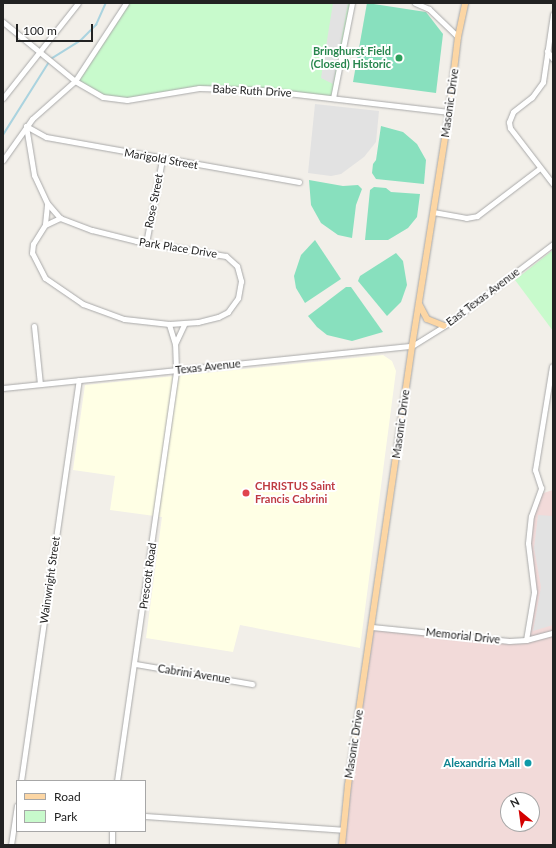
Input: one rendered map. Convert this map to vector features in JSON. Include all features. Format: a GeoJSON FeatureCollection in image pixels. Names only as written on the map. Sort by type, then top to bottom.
{"type":"FeatureCollection","features":[{"type":"Feature","properties":{"kind":"main road","name":"Masonic Drive"},"geometry":{"type":"LineString","coordinates":[[342,845],[412,346],[449,112],[458,37],[466,3]]}},
{"type":"Feature","properties":{"kind":"main road"},"geometry":{"type":"LineString","coordinates":[[419,304],[427,320],[444,326]]}},
{"type":"Feature","properties":{"kind":"street"},"geometry":{"type":"LineString","coordinates":[[3,98],[78,3]]}},
{"type":"Feature","properties":{"kind":"street"},"geometry":{"type":"LineString","coordinates":[[3,160],[26,126],[75,81],[126,3]]}},
{"type":"Feature","properties":{"kind":"street"},"geometry":{"type":"LineString","coordinates":[[334,98],[352,3]]}},
{"type":"Feature","properties":{"kind":"street"},"geometry":{"type":"LineString","coordinates":[[415,3],[422,4],[458,37]]}},
{"type":"Feature","properties":{"kind":"street"},"geometry":{"type":"LineString","coordinates":[[553,14],[543,82],[538,91],[513,112],[509,122],[510,128],[553,184]]}},
{"type":"Feature","properties":{"kind":"street","name":"Babe Ruth Drive"},"geometry":{"type":"LineString","coordinates":[[3,22],[39,52],[64,70],[75,81],[103,97],[117,99],[137,98],[199,88],[262,90],[449,112]]}},
{"type":"Feature","properties":{"kind":"street"},"geometry":{"type":"LineString","coordinates":[[547,51],[553,59]]}},
{"type":"Feature","properties":{"kind":"street","name":"Marigold Street"},"geometry":{"type":"LineString","coordinates":[[26,126],[46,137],[162,160],[300,182]]}},
{"type":"Feature","properties":{"kind":"street","name":"Park Place Drive"},"geometry":{"type":"LineString","coordinates":[[26,126],[34,175],[47,203],[60,218],[108,235],[146,243],[226,256],[237,266],[241,281],[234,305],[218,317],[185,323],[148,324],[112,316],[83,304],[52,284],[37,266],[32,253],[33,244],[45,225]]}},
{"type":"Feature","properties":{"kind":"street","name":"Rose Street"},"geometry":{"type":"LineString","coordinates":[[146,243],[162,160]]}},
{"type":"Feature","properties":{"kind":"street"},"geometry":{"type":"LineString","coordinates":[[433,212],[466,218],[477,216],[540,168]]}},
{"type":"Feature","properties":{"kind":"street"},"geometry":{"type":"LineString","coordinates":[[45,225],[47,203]]}},
{"type":"Feature","properties":{"kind":"street"},"geometry":{"type":"LineString","coordinates":[[45,225],[60,218]]}},
{"type":"Feature","properties":{"kind":"street","name":"East Texas Avenue"},"geometry":{"type":"LineString","coordinates":[[412,346],[444,326],[553,244]]}},
{"type":"Feature","properties":{"kind":"street"},"geometry":{"type":"LineString","coordinates":[[175,344],[185,323]]}},
{"type":"Feature","properties":{"kind":"street","name":"Prescott Road"},"geometry":{"type":"LineString","coordinates":[[117,780],[176,370],[175,344],[170,324]]}},
{"type":"Feature","properties":{"kind":"street"},"geometry":{"type":"LineString","coordinates":[[34,326],[40,384]]}},
{"type":"Feature","properties":{"kind":"street","name":"Texas Avenue"},"geometry":{"type":"LineString","coordinates":[[3,388],[412,346]]}},
{"type":"Feature","properties":{"kind":"street"},"geometry":{"type":"LineString","coordinates":[[526,640],[534,592],[528,543],[531,516],[541,488],[535,470],[552,366]]}},
{"type":"Feature","properties":{"kind":"street","name":"Wainwright Street"},"geometry":{"type":"LineString","coordinates":[[21,780],[79,380]]}},
{"type":"Feature","properties":{"kind":"street","name":"Memorial Drive"},"geometry":{"type":"LineString","coordinates":[[372,627],[509,641],[526,640],[553,633]]}},
{"type":"Feature","properties":{"kind":"street","name":"Cabrini Avenue"},"geometry":{"type":"LineString","coordinates":[[135,664],[252,684]]}},
{"type":"Feature","properties":{"kind":"street"},"geometry":{"type":"LineString","coordinates":[[11,845],[16,812]]}},
{"type":"Feature","properties":{"kind":"street"},"geometry":{"type":"LineString","coordinates":[[146,816],[343,830]]}},
{"type":"Feature","properties":{"kind":"street"},"geometry":{"type":"LineString","coordinates":[[112,832],[112,845]]}},
{"type":"Feature","properties":{"kind":"shaded area"},"geometry":{"type":"Polygon","coordinates":[[[333,3],[348,3],[333,84],[321,78],[333,3]]]}},
{"type":"Feature","properties":{"kind":"shaded area"},"geometry":{"type":"Polygon","coordinates":[[[315,104],[379,111],[376,142],[364,157],[341,174],[331,176],[308,173],[315,104]]]}},
{"type":"Feature","properties":{"kind":"shaded area","name":"CHRISTUS Saint Francis Cabrini"},"geometry":{"type":"Polygon","coordinates":[[[383,355],[392,361],[396,371],[360,648],[240,625],[233,652],[146,638],[162,517],[110,510],[115,476],[73,470],[85,385],[383,355]]]}},
{"type":"Feature","properties":{"kind":"shaded area"},"geometry":{"type":"Polygon","coordinates":[[[553,490],[553,845],[342,845],[372,627],[526,640],[534,592],[528,543],[537,495],[553,490]]]}},
{"type":"Feature","properties":{"kind":"shaded area"},"geometry":{"type":"Polygon","coordinates":[[[538,515],[553,516],[553,625],[533,631],[541,587],[534,548],[538,515]]]}},
{"type":"Feature","properties":{"kind":"green space"},"geometry":{"type":"Polygon","coordinates":[[[126,3],[351,3],[333,97],[199,88],[127,99],[103,97],[75,78],[126,3]]]}},
{"type":"Feature","properties":{"kind":"green space","name":"Bringhurst Field (Closed) Historic"},"geometry":{"type":"Polygon","coordinates":[[[367,3],[426,12],[443,34],[436,93],[353,82],[367,3]]]}},
{"type":"Feature","properties":{"kind":"green space"},"geometry":{"type":"Polygon","coordinates":[[[381,126],[403,132],[417,144],[426,160],[424,184],[376,179],[372,173],[373,164],[376,160],[381,126]]]}},
{"type":"Feature","properties":{"kind":"green space"},"geometry":{"type":"Polygon","coordinates":[[[309,180],[343,186],[358,185],[362,189],[356,205],[352,238],[338,235],[321,223],[311,205],[309,180]]]}},
{"type":"Feature","properties":{"kind":"green space"},"geometry":{"type":"Polygon","coordinates":[[[374,187],[386,188],[391,192],[420,194],[417,217],[408,228],[388,240],[365,240],[370,190],[374,187]]]}},
{"type":"Feature","properties":{"kind":"green space"},"geometry":{"type":"Polygon","coordinates":[[[315,240],[341,279],[305,303],[296,288],[294,276],[301,255],[315,240]]]}},
{"type":"Feature","properties":{"kind":"green space"},"geometry":{"type":"Polygon","coordinates":[[[553,250],[553,331],[515,280],[553,250]]]}},
{"type":"Feature","properties":{"kind":"green space"},"geometry":{"type":"Polygon","coordinates":[[[396,253],[403,261],[407,285],[401,302],[387,316],[358,281],[360,276],[396,253]]]}},
{"type":"Feature","properties":{"kind":"green space"},"geometry":{"type":"Polygon","coordinates":[[[346,287],[351,287],[383,332],[352,341],[327,335],[317,327],[308,316],[346,287]]]}},
{"type":"Feature","properties":{"kind":"waterway"},"geometry":{"type":"LineString","coordinates":[[51,59],[80,41],[96,25],[106,3]]}},
{"type":"Feature","properties":{"kind":"waterway"},"geometry":{"type":"LineString","coordinates":[[3,135],[49,62]]}},
{"type":"Feature","properties":{"kind":"place","name":"Bringhurst Field (Closed) Historic"},"geometry":{"type":"Point","coordinates":[399,58]}},
{"type":"Feature","properties":{"kind":"place","name":"CHRISTUS Saint Francis Cabrini"},"geometry":{"type":"Point","coordinates":[246,493]}},
{"type":"Feature","properties":{"kind":"place","name":"Alexandria Mall"},"geometry":{"type":"Point","coordinates":[528,763]}}]}
